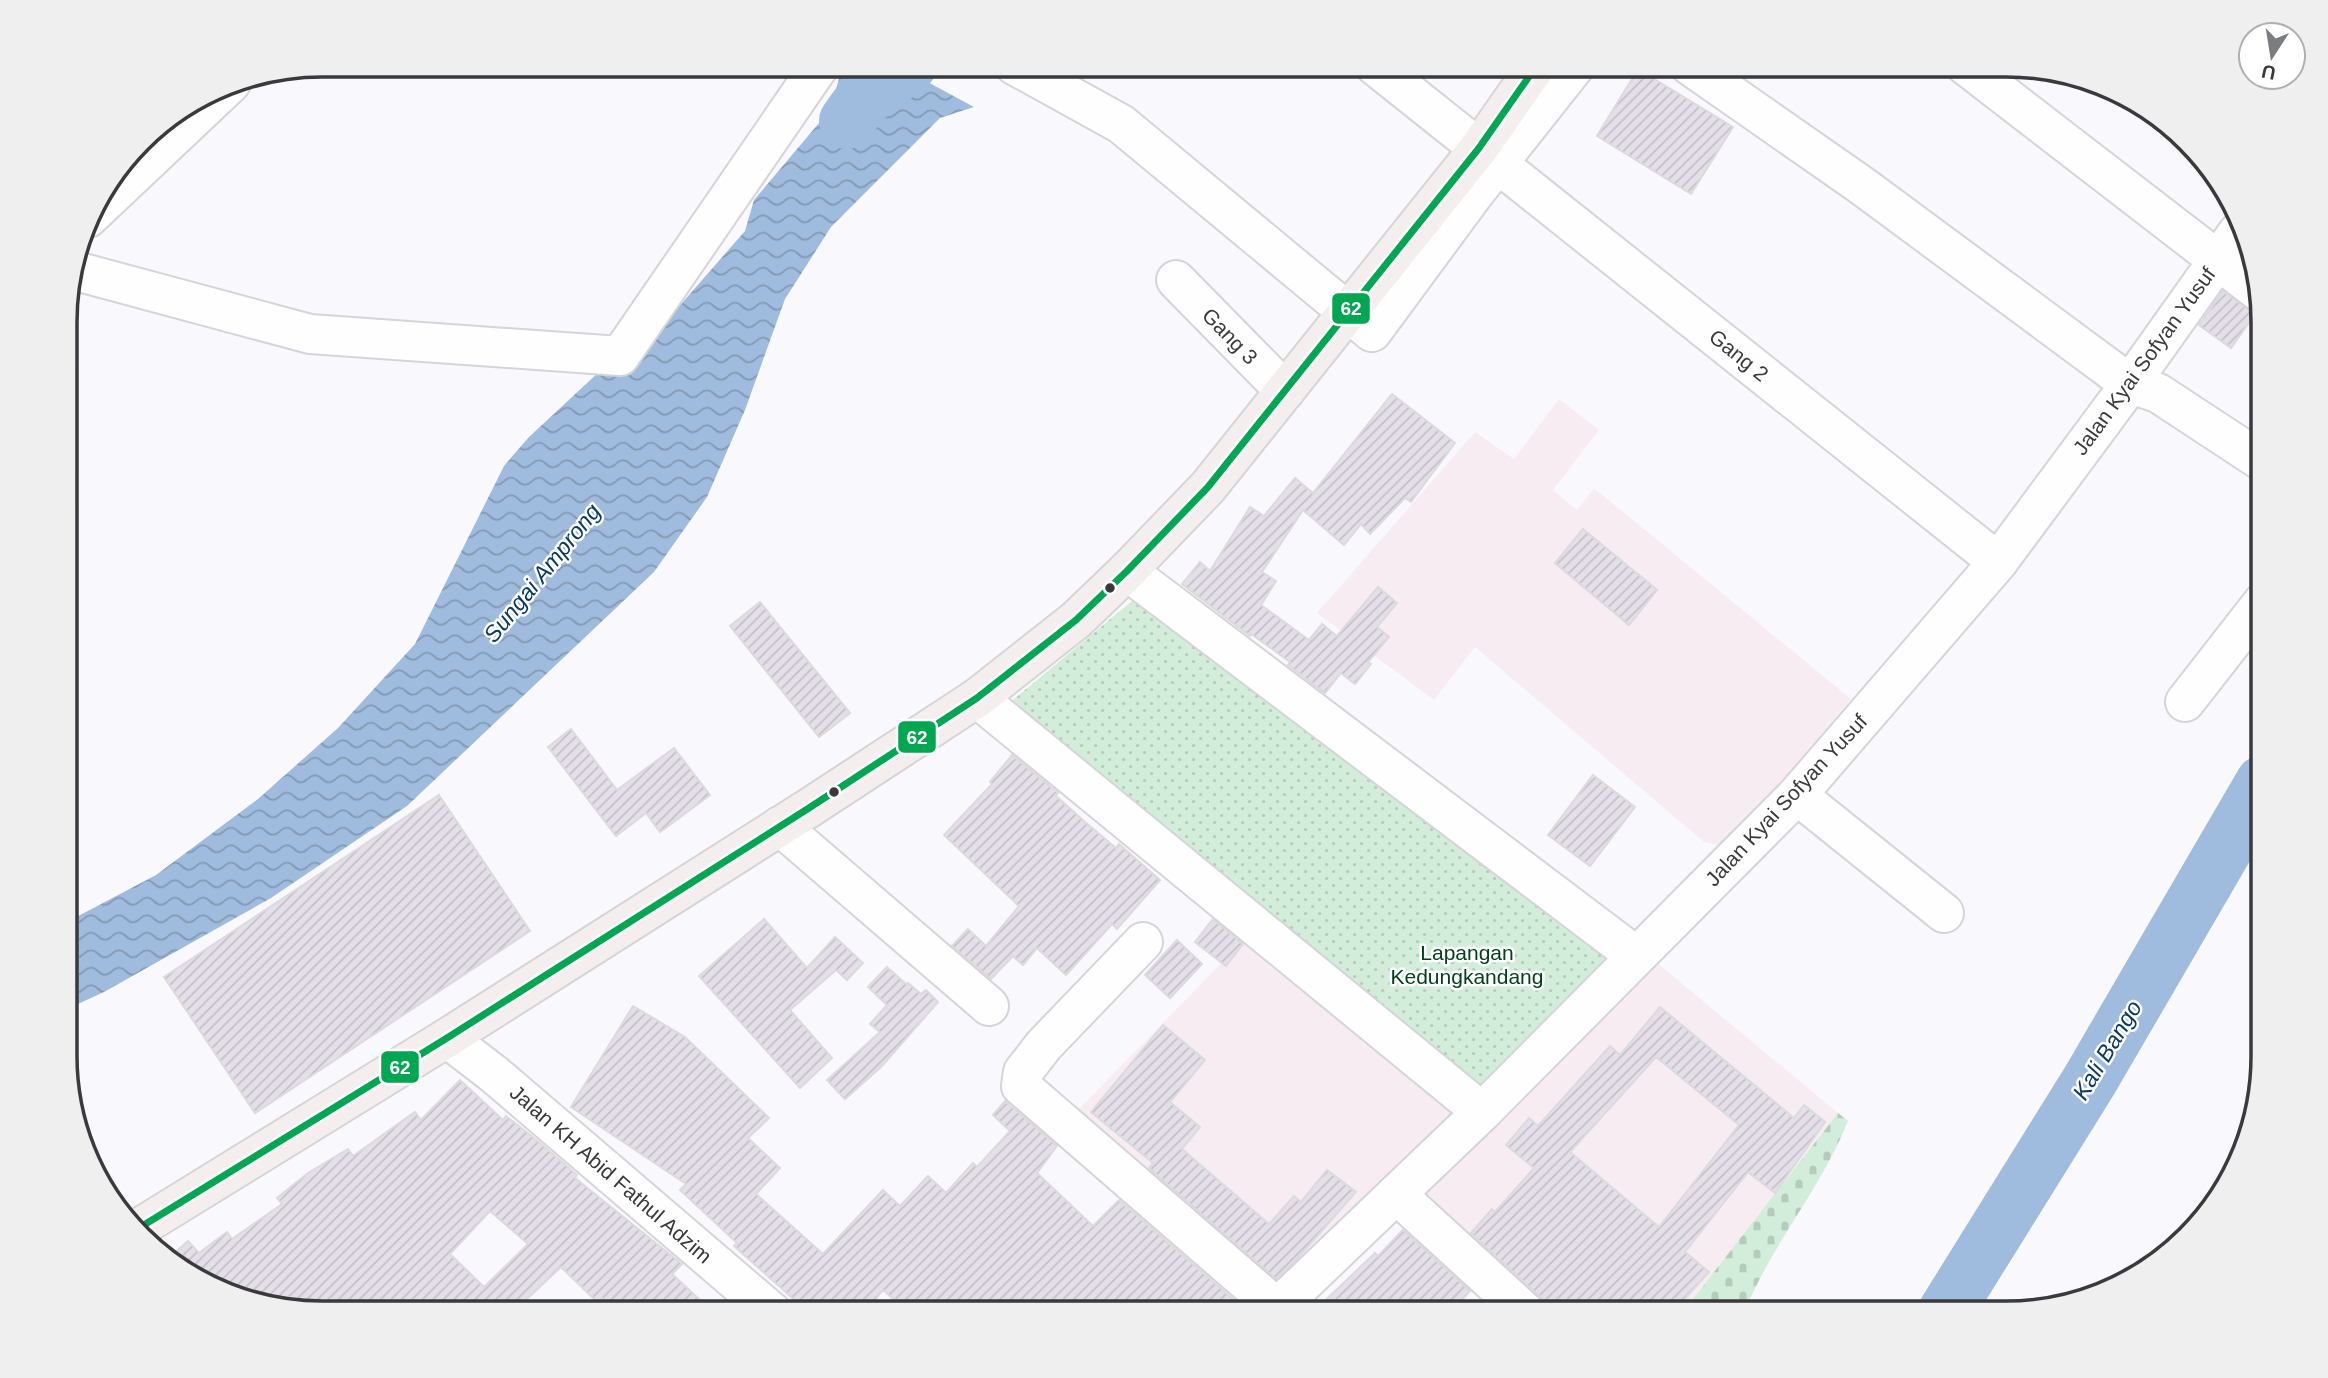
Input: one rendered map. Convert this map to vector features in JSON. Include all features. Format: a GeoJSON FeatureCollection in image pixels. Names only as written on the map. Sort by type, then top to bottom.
{"type":"FeatureCollection","features":[{"type":"Feature","properties":{"kind":"main road"},"geometry":{"type":"LineString","coordinates":[[145,1225],[447,1038],[780,826],[977,698],[1076,620],[1208,487],[1479,148],[1529,77]]}},
{"type":"Feature","properties":{"kind":"street"},"geometry":{"type":"LineString","coordinates":[[82,273],[310,334],[620,356],[812,77]]}},
{"type":"Feature","properties":{"kind":"street"},"geometry":{"type":"LineString","coordinates":[[1036,77],[1121,124],[1372,332],[1473,195],[1566,77]]}},
{"type":"Feature","properties":{"kind":"street","name":"Gang 2"},"geometry":{"type":"LineString","coordinates":[[1389,77],[1998,562]]}},
{"type":"Feature","properties":{"kind":"street"},"geometry":{"type":"LineString","coordinates":[[1706,77],[1861,185],[2130,383],[2158,393],[2250,453]]}},
{"type":"Feature","properties":{"kind":"street"},"geometry":{"type":"LineString","coordinates":[[1982,77],[2227,246],[2246,273]]}},
{"type":"Feature","properties":{"kind":"street"},"geometry":{"type":"LineString","coordinates":[[113,194],[206,107]]}},
{"type":"Feature","properties":{"kind":"street","name":"Jalan Kyai Sofyan Yusuf"},"geometry":{"type":"LineString","coordinates":[[1284,1300],[1482,1112],[1797,794],[1998,562],[2227,246]]}},
{"type":"Feature","properties":{"kind":"street","name":"Gang 3"},"geometry":{"type":"LineString","coordinates":[[1176,280],[1285,391]]}},
{"type":"Feature","properties":{"kind":"street"},"geometry":{"type":"LineString","coordinates":[[1127,571],[1636,956]]}},
{"type":"Feature","properties":{"kind":"street"},"geometry":{"type":"LineString","coordinates":[[2185,702],[2250,620]]}},
{"type":"Feature","properties":{"kind":"street"},"geometry":{"type":"LineString","coordinates":[[977,698],[1482,1112]]}},
{"type":"Feature","properties":{"kind":"street"},"geometry":{"type":"LineString","coordinates":[[1797,794],[1944,913]]}},
{"type":"Feature","properties":{"kind":"street"},"geometry":{"type":"LineString","coordinates":[[780,826],[989,1006]]}},
{"type":"Feature","properties":{"kind":"street"},"geometry":{"type":"LineString","coordinates":[[1143,942],[1044,1045],[1023,1072],[1021,1086],[1263,1300]]}},
{"type":"Feature","properties":{"kind":"street","name":"Jalan KH Abid Fathul Adzim"},"geometry":{"type":"LineString","coordinates":[[447,1038],[495,1075],[759,1301]]}},
{"type":"Feature","properties":{"kind":"street"},"geometry":{"type":"LineString","coordinates":[[1396,1194],[1512,1300]]}},
{"type":"Feature","properties":{"kind":"shaded area"},"geometry":{"type":"Polygon","coordinates":[[[1559,399],[1599,430],[1553,490],[1577,510],[1594,488],[1851,699],[1733,842],[1718,845],[1704,842],[1475,647],[1434,700],[1317,613],[1475,432],[1514,459],[1559,399]]]}},
{"type":"Feature","properties":{"kind":"shaded area"},"geometry":{"type":"Polygon","coordinates":[[[1250,934],[1465,1105],[1276,1292],[1070,1118],[1250,934]]]}},
{"type":"Feature","properties":{"kind":"shaded area"},"geometry":{"type":"Polygon","coordinates":[[[1656,962],[1838,1113],[1692,1300],[1537,1300],[1417,1197],[1656,962]]]}},
{"type":"Feature","properties":{"kind":"green space","name":"Lapangan Kedungkandang"},"geometry":{"type":"Polygon","coordinates":[[[1138,596],[1611,959],[1477,1091],[1007,705],[1138,596]]]}},
{"type":"Feature","properties":{"kind":"green space"},"geometry":{"type":"Polygon","coordinates":[[[1838,1113],[1848,1121],[1824,1170],[1750,1300],[1692,1300],[1838,1113]]]}},
{"type":"Feature","properties":{"kind":"water"},"geometry":{"type":"Polygon","coordinates":[[[840,77],[918,77],[974,107],[940,118],[831,227],[785,299],[745,410],[707,497],[654,572],[407,806],[271,898],[104,992],[77,1004],[77,917],[156,875],[258,799],[338,728],[415,644],[504,466],[529,437],[600,371],[640,351],[745,231],[754,200],[830,110],[840,77]]]}},
{"type":"Feature","properties":{"kind":"building"},"geometry":{"type":"Polygon","coordinates":[[[1633,77],[1651,77],[1733,127],[1691,194],[1597,136],[1633,77]]]}},
{"type":"Feature","properties":{"kind":"building"},"geometry":{"type":"Polygon","coordinates":[[[2223,291],[2250,310],[2250,321],[2231,348],[2199,325],[2223,291]]]}},
{"type":"Feature","properties":{"kind":"building"},"geometry":{"type":"Polygon","coordinates":[[[1392,394],[1455,443],[1411,502],[1405,498],[1370,534],[1361,524],[1344,545],[1303,510],[1262,572],[1276,581],[1261,605],[1309,640],[1322,624],[1337,636],[1378,587],[1397,603],[1377,627],[1389,637],[1368,662],[1371,664],[1355,684],[1341,673],[1325,693],[1288,665],[1290,662],[1251,634],[1250,636],[1182,584],[1200,562],[1210,571],[1250,507],[1264,516],[1295,478],[1313,493],[1392,394]]]}},
{"type":"Feature","properties":{"kind":"building"},"geometry":{"type":"Polygon","coordinates":[[[1583,529],[1657,590],[1629,625],[1555,563],[1583,529]]]}},
{"type":"Feature","properties":{"kind":"building"},"geometry":{"type":"Polygon","coordinates":[[[760,602],[850,713],[819,737],[730,626],[760,602]]]}},
{"type":"Feature","properties":{"kind":"building"},"geometry":{"type":"Polygon","coordinates":[[[571,729],[617,790],[674,748],[710,795],[660,832],[646,813],[616,836],[548,747],[571,729]]]}},
{"type":"Feature","properties":{"kind":"building"},"geometry":{"type":"Polygon","coordinates":[[[1012,755],[1058,793],[1055,795],[1085,822],[1116,848],[1119,844],[1160,880],[1117,929],[1112,924],[1066,975],[1037,948],[1023,965],[1013,956],[991,979],[952,946],[968,929],[986,946],[1019,906],[944,835],[992,784],[990,782],[1012,755]]]}},
{"type":"Feature","properties":{"kind":"building"},"geometry":{"type":"Polygon","coordinates":[[[1593,775],[1635,807],[1590,866],[1548,835],[1593,775]]]}},
{"type":"Feature","properties":{"kind":"building"},"geometry":{"type":"Polygon","coordinates":[[[439,795],[530,931],[255,1113],[164,977],[439,795]]]}},
{"type":"Feature","properties":{"kind":"building"},"geometry":{"type":"Polygon","coordinates":[[[764,919],[807,968],[835,937],[863,963],[847,980],[836,970],[790,1010],[832,1058],[800,1088],[699,976],[764,919]]]}},
{"type":"Feature","properties":{"kind":"building"},"geometry":{"type":"Polygon","coordinates":[[[1213,919],[1243,944],[1226,966],[1195,942],[1213,919]]]}},
{"type":"Feature","properties":{"kind":"building"},"geometry":{"type":"Polygon","coordinates":[[[1177,940],[1202,964],[1170,998],[1145,975],[1177,940]]]}},
{"type":"Feature","properties":{"kind":"building"},"geometry":{"type":"Polygon","coordinates":[[[887,967],[906,984],[921,994],[926,990],[938,1002],[882,1066],[845,1099],[827,1080],[880,1032],[870,1024],[887,1005],[868,987],[887,967]]]}},
{"type":"Feature","properties":{"kind":"building"},"geometry":{"type":"Polygon","coordinates":[[[633,1006],[685,1037],[769,1118],[748,1138],[780,1168],[756,1194],[823,1254],[883,1190],[900,1206],[928,1176],[946,1193],[973,1163],[977,1167],[1010,1131],[993,1115],[1005,1101],[1057,1146],[1037,1173],[1093,1226],[1119,1200],[1235,1300],[895,1301],[883,1290],[875,1301],[795,1301],[734,1246],[737,1243],[680,1190],[686,1184],[571,1107],[633,1006]]]}},
{"type":"Feature","properties":{"kind":"building"},"geometry":{"type":"Polygon","coordinates":[[[1660,1007],[1794,1118],[1804,1105],[1825,1122],[1775,1193],[1748,1172],[1685,1252],[1709,1272],[1684,1300],[1544,1300],[1471,1233],[1492,1209],[1495,1212],[1534,1168],[1506,1145],[1529,1118],[1538,1126],[1610,1046],[1620,1055],[1660,1007]],[[1656,1057],[1570,1152],[1659,1227],[1739,1125],[1656,1057]]]}},
{"type":"Feature","properties":{"kind":"building"},"geometry":{"type":"Polygon","coordinates":[[[1163,1025],[1205,1060],[1170,1102],[1200,1127],[1182,1149],[1269,1224],[1294,1196],[1301,1202],[1327,1170],[1356,1192],[1276,1279],[1149,1168],[1153,1163],[1091,1112],[1163,1025]]]}},
{"type":"Feature","properties":{"kind":"building"},"geometry":{"type":"Polygon","coordinates":[[[460,1080],[503,1120],[506,1116],[539,1142],[577,1175],[575,1178],[682,1264],[672,1274],[701,1301],[605,1301],[602,1298],[596,1301],[561,1267],[525,1301],[290,1299],[258,1293],[228,1282],[199,1268],[176,1252],[188,1241],[199,1253],[227,1232],[232,1239],[282,1204],[277,1198],[308,1173],[348,1149],[353,1156],[415,1112],[421,1120],[460,1080]],[[490,1211],[450,1254],[484,1287],[528,1244],[490,1211]]]}},
{"type":"Feature","properties":{"kind":"building"},"geometry":{"type":"Polygon","coordinates":[[[1403,1230],[1470,1291],[1462,1300],[1325,1300],[1375,1253],[1378,1256],[1403,1230]]]}},
{"type":"Feature","properties":{"kind":"waterway","name":"Sungai Amprong"},"geometry":{"type":"LineString","coordinates":[[847,121],[862,100],[893,77]]}},
{"type":"Feature","properties":{"kind":"waterway","name":"Kali Bango"},"geometry":{"type":"LineString","coordinates":[[1953,1300],[2090,1080],[2250,805]]}},
{"type":"Feature","properties":{"kind":"transit line","name":"62"},"geometry":{"type":"LineString","coordinates":[[145,1225],[447,1038],[809,808],[977,698],[1076,620],[1208,487],[1479,148],[1529,77]]}}]}
